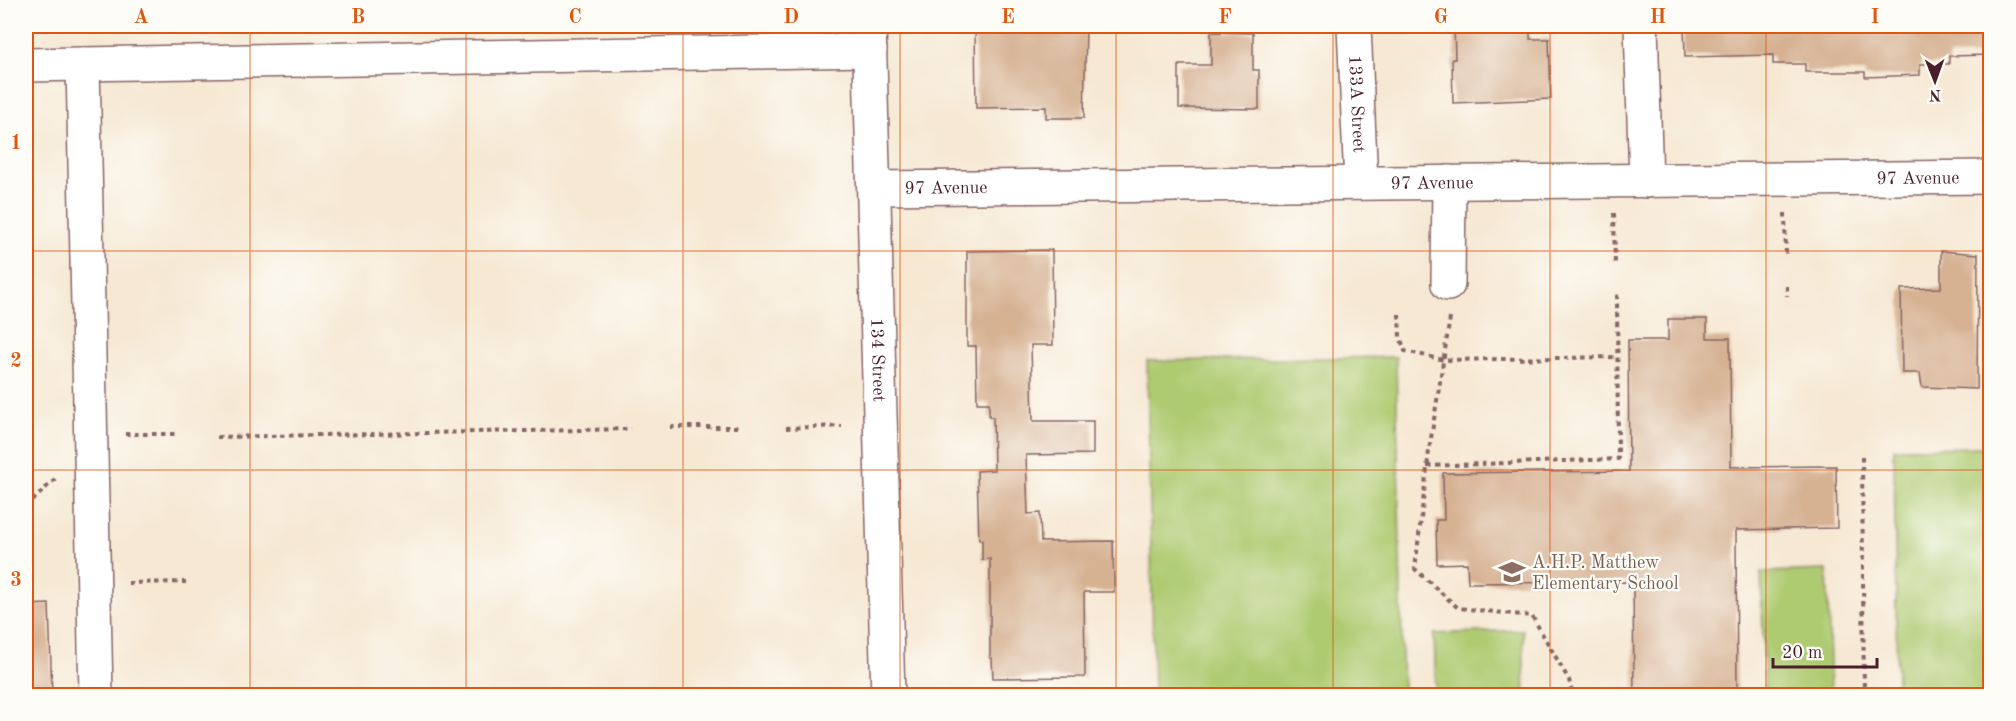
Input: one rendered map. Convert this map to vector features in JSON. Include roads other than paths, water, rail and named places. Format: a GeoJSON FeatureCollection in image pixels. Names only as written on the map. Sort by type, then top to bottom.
{"type":"FeatureCollection","features":[{"type":"Feature","properties":{"kind":"street","name":"133A Street"},"geometry":{"type":"LineString","coordinates":[[1354,26],[1361,183]]}},
{"type":"Feature","properties":{"kind":"street"},"geometry":{"type":"LineString","coordinates":[[1641,26],[1646,181]]}},
{"type":"Feature","properties":{"kind":"street"},"geometry":{"type":"LineString","coordinates":[[26,65],[870,38]]}},
{"type":"Feature","properties":{"kind":"street","name":"134 Street"},"geometry":{"type":"LineString","coordinates":[[870,38],[888,696]]}},
{"type":"Feature","properties":{"kind":"street"},"geometry":{"type":"LineString","coordinates":[[83,64],[96,696]]}},
{"type":"Feature","properties":{"kind":"street","name":"97 Avenue"},"geometry":{"type":"LineString","coordinates":[[874,188],[1990,177]]}},
{"type":"Feature","properties":{"kind":"street"},"geometry":{"type":"LineString","coordinates":[[1449,182],[1450,298]]}},
{"type":"Feature","properties":{"kind":"place","name":"A.H.P. Matthew Elementary School"},"geometry":{"type":"Point","coordinates":[1512,572]}}]}
